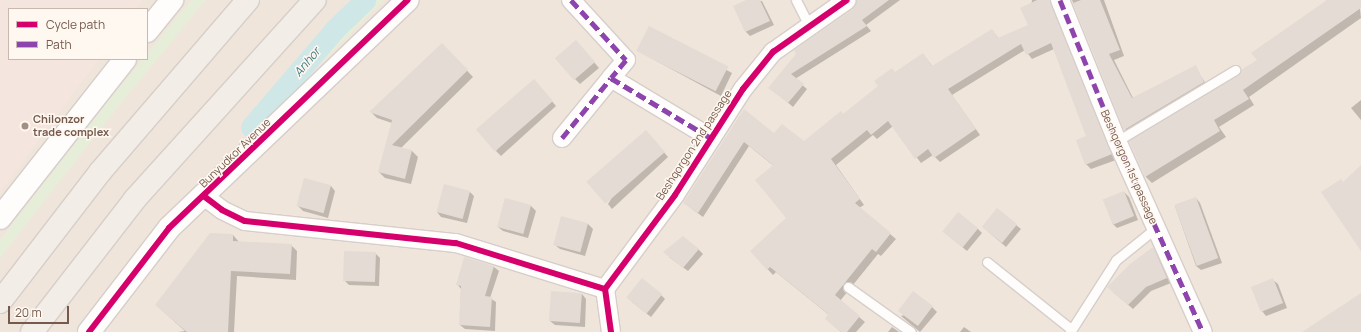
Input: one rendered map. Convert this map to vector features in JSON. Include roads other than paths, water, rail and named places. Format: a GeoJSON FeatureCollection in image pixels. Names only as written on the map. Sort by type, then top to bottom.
{"type":"FeatureCollection","features":[{"type":"Feature","properties":{"kind":"main road"},"geometry":{"type":"LineString","coordinates":[[0,302],[100,172],[248,0]]}},
{"type":"Feature","properties":{"kind":"main road"},"geometry":{"type":"LineString","coordinates":[[32,332],[136,199],[315,0]]}},
{"type":"Feature","properties":{"kind":"street"},"geometry":{"type":"LineString","coordinates":[[148,30],[172,0]]}},
{"type":"Feature","properties":{"kind":"street","name":"Bunyudkor Avenue"},"geometry":{"type":"LineString","coordinates":[[89,332],[169,228],[205,197],[408,0]]}},
{"type":"Feature","properties":{"kind":"street"},"geometry":{"type":"LineString","coordinates":[[562,138],[626,60],[571,0]]}},
{"type":"Feature","properties":{"kind":"street","name":"Beshqorgon 2nd passage"},"geometry":{"type":"LineString","coordinates":[[605,289],[675,195],[743,88],[773,52],[847,0]]}},
{"type":"Feature","properties":{"kind":"street","name":"Beshqorgon 1st passage"},"geometry":{"type":"LineString","coordinates":[[1060,0],[1117,141],[1203,332]]}},
{"type":"Feature","properties":{"kind":"street"},"geometry":{"type":"LineString","coordinates":[[0,218],[124,60]]}},
{"type":"Feature","properties":{"kind":"street"},"geometry":{"type":"LineString","coordinates":[[612,78],[711,138]]}},
{"type":"Feature","properties":{"kind":"street"},"geometry":{"type":"LineString","coordinates":[[205,197],[245,221],[456,243],[605,289],[611,332]]}},
{"type":"Feature","properties":{"kind":"lane"},"geometry":{"type":"LineString","coordinates":[[796,0],[810,26]]}},
{"type":"Feature","properties":{"kind":"lane"},"geometry":{"type":"LineString","coordinates":[[1117,141],[1235,70]]}},
{"type":"Feature","properties":{"kind":"lane"},"geometry":{"type":"LineString","coordinates":[[988,262],[1071,330],[1116,260],[1156,228]]}},
{"type":"Feature","properties":{"kind":"lane"},"geometry":{"type":"LineString","coordinates":[[848,287],[911,332]]}},
{"type":"Feature","properties":{"kind":"waterway","name":"Anhor"},"geometry":{"type":"LineString","coordinates":[[251,127],[335,29],[365,0]]}},
{"type":"Feature","properties":{"kind":"place","name":"Chilonzor trade complex"},"geometry":{"type":"Point","coordinates":[25,126]}}]}
